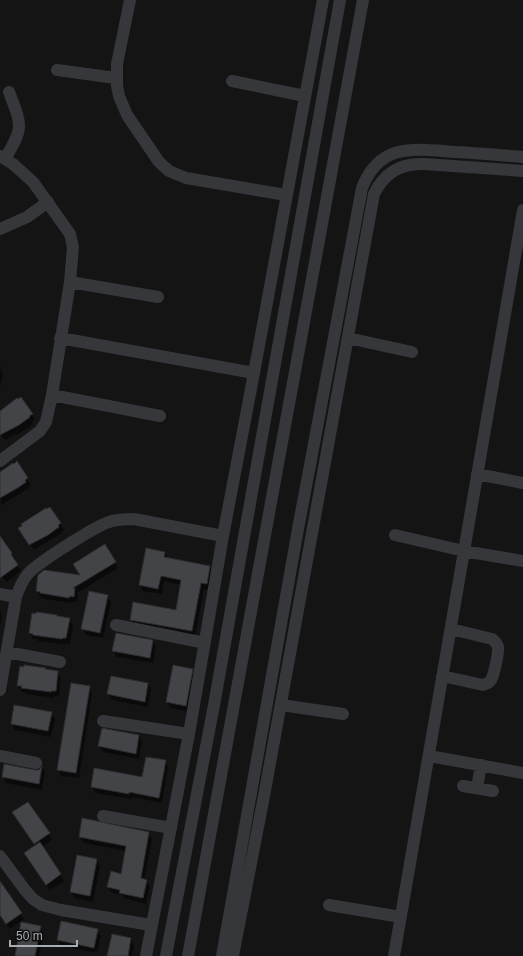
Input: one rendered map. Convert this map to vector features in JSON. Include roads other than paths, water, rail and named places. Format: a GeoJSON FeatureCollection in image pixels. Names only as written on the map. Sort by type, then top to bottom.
{"type":"FeatureCollection","features":[{"type":"Feature","properties":{"kind":"street"},"geometry":{"type":"LineString","coordinates":[[130,0],[118,57],[116,78],[119,96],[126,114],[159,162],[169,171],[186,178],[286,194]]}},
{"type":"Feature","properties":{"kind":"street"},"geometry":{"type":"LineString","coordinates":[[146,956],[189,734],[223,536],[305,96],[320,0]]}},
{"type":"Feature","properties":{"kind":"street"},"geometry":{"type":"LineString","coordinates":[[166,956],[214,705],[340,0]]}},
{"type":"Feature","properties":{"kind":"street"},"geometry":{"type":"LineString","coordinates":[[188,956],[363,0]]}},
{"type":"Feature","properties":{"kind":"street"},"geometry":{"type":"LineString","coordinates":[[57,70],[116,78]]}},
{"type":"Feature","properties":{"kind":"street"},"geometry":{"type":"LineString","coordinates":[[232,81],[305,96]]}},
{"type":"Feature","properties":{"kind":"street"},"geometry":{"type":"LineString","coordinates":[[0,461],[40,431],[49,414],[70,282],[73,247],[70,234],[33,182],[24,172],[3,158],[18,136],[20,126],[19,117],[9,92]]}},
{"type":"Feature","properties":{"kind":"street"},"geometry":{"type":"LineString","coordinates":[[222,956],[298,529],[351,242],[364,181],[377,164],[390,155],[411,149],[523,157]]}},
{"type":"Feature","properties":{"kind":"street"},"geometry":{"type":"LineString","coordinates":[[233,956],[281,705],[372,201],[378,187],[387,175],[401,167],[416,164],[523,171]]}},
{"type":"Feature","properties":{"kind":"street"},"geometry":{"type":"LineString","coordinates":[[0,229],[26,217],[48,202]]}},
{"type":"Feature","properties":{"kind":"street"},"geometry":{"type":"LineString","coordinates":[[394,956],[523,210]]}},
{"type":"Feature","properties":{"kind":"street"},"geometry":{"type":"LineString","coordinates":[[351,242],[365,244]]}},
{"type":"Feature","properties":{"kind":"street"},"geometry":{"type":"LineString","coordinates":[[70,282],[158,297]]}},
{"type":"Feature","properties":{"kind":"street"},"geometry":{"type":"LineString","coordinates":[[60,338],[254,373]]}},
{"type":"Feature","properties":{"kind":"street"},"geometry":{"type":"LineString","coordinates":[[348,338],[412,352]]}},
{"type":"Feature","properties":{"kind":"street"},"geometry":{"type":"LineString","coordinates":[[52,394],[160,416]]}},
{"type":"Feature","properties":{"kind":"street"},"geometry":{"type":"LineString","coordinates":[[477,474],[523,483]]}},
{"type":"Feature","properties":{"kind":"street"},"geometry":{"type":"LineString","coordinates":[[0,690],[16,597],[22,583],[34,568],[97,527],[121,519],[134,519],[223,536]]}},
{"type":"Feature","properties":{"kind":"street"},"geometry":{"type":"LineString","coordinates":[[298,529],[312,531]]}},
{"type":"Feature","properties":{"kind":"street"},"geometry":{"type":"LineString","coordinates":[[395,535],[523,561]]}},
{"type":"Feature","properties":{"kind":"street"},"geometry":{"type":"LineString","coordinates":[[0,594],[16,597]]}},
{"type":"Feature","properties":{"kind":"street"},"geometry":{"type":"LineString","coordinates":[[116,625],[205,643]]}},
{"type":"Feature","properties":{"kind":"street"},"geometry":{"type":"LineString","coordinates":[[442,676],[483,685],[486,684],[492,679],[498,650],[497,644],[492,639],[451,629]]}},
{"type":"Feature","properties":{"kind":"street"},"geometry":{"type":"LineString","coordinates":[[7,652],[60,662]]}},
{"type":"Feature","properties":{"kind":"street"},"geometry":{"type":"LineString","coordinates":[[195,701],[214,705]]}},
{"type":"Feature","properties":{"kind":"street"},"geometry":{"type":"LineString","coordinates":[[281,705],[343,714]]}},
{"type":"Feature","properties":{"kind":"street"},"geometry":{"type":"LineString","coordinates":[[103,721],[189,734]]}},
{"type":"Feature","properties":{"kind":"street"},"geometry":{"type":"LineString","coordinates":[[0,756],[36,763]]}},
{"type":"Feature","properties":{"kind":"street"},"geometry":{"type":"LineString","coordinates":[[429,756],[523,773]]}},
{"type":"Feature","properties":{"kind":"street"},"geometry":{"type":"LineString","coordinates":[[477,788],[481,765]]}},
{"type":"Feature","properties":{"kind":"street"},"geometry":{"type":"LineString","coordinates":[[463,786],[493,791]]}},
{"type":"Feature","properties":{"kind":"street"},"geometry":{"type":"LineString","coordinates":[[103,816],[171,828]]}},
{"type":"Feature","properties":{"kind":"street"},"geometry":{"type":"LineString","coordinates":[[0,856],[25,890],[33,899],[42,904],[61,910],[151,925]]}},
{"type":"Feature","properties":{"kind":"street"},"geometry":{"type":"LineString","coordinates":[[329,904],[401,917]]}}]}
